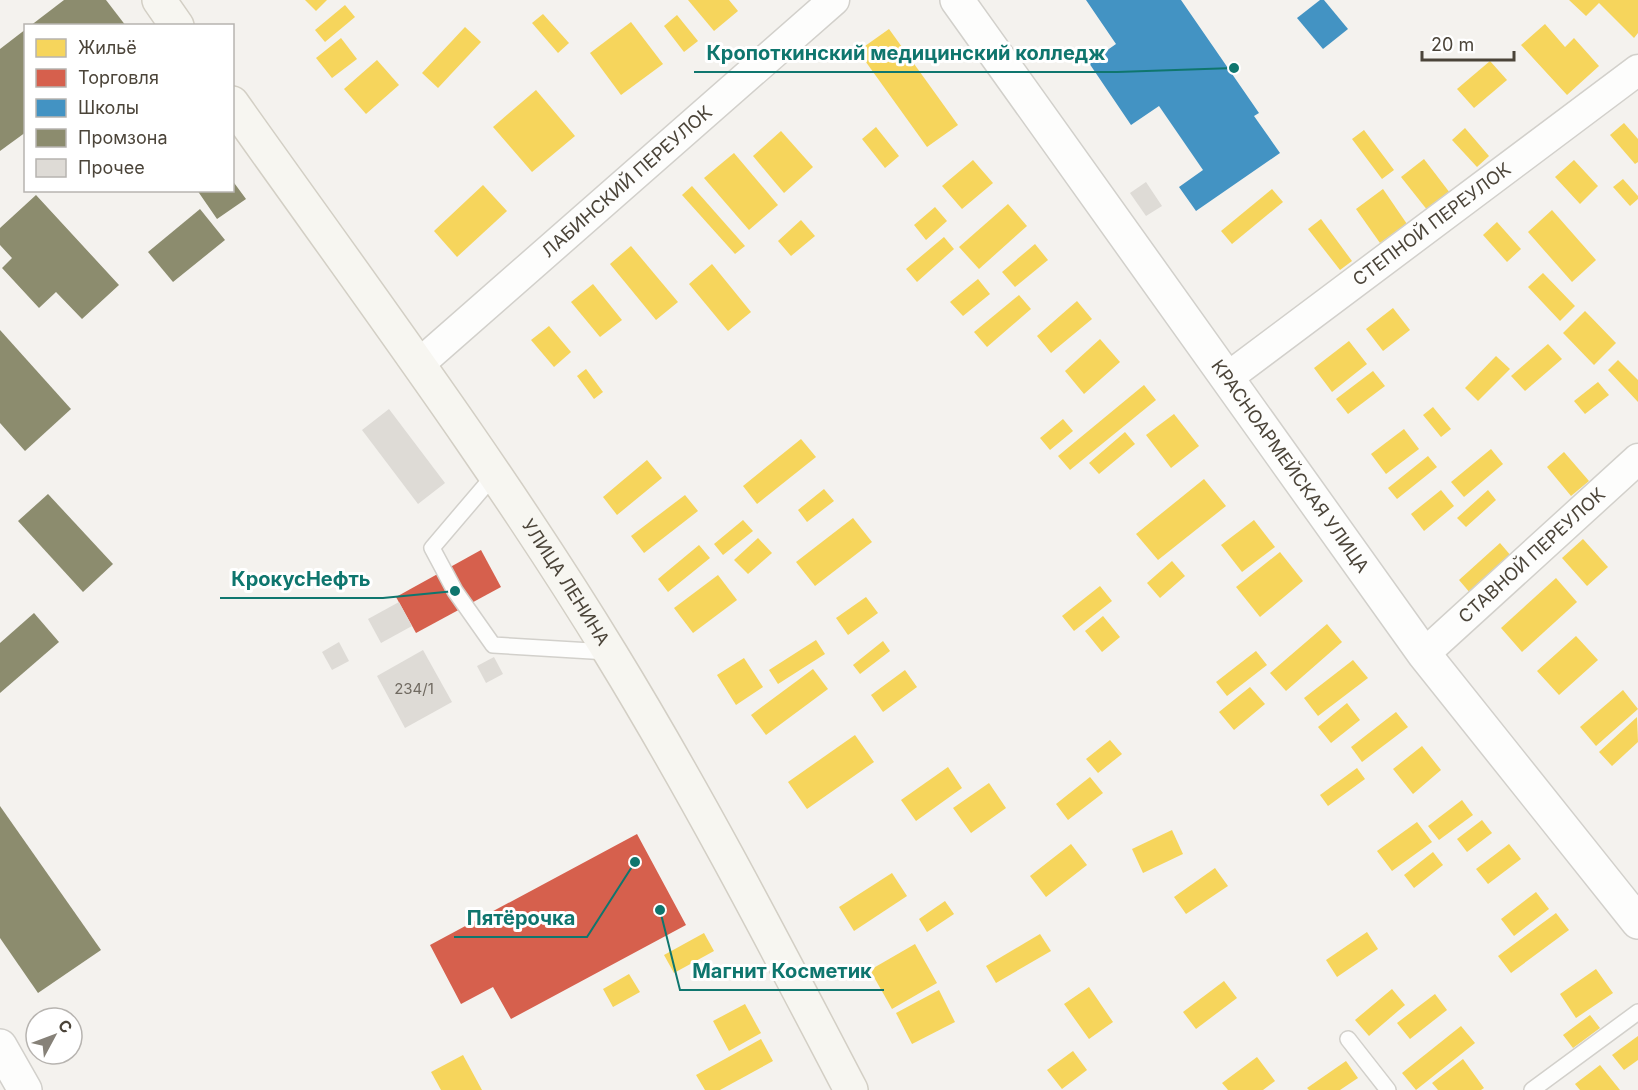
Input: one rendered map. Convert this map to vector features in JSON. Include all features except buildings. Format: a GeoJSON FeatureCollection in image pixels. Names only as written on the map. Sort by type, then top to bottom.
{"type":"FeatureCollection","features":[{"type":"Feature","properties":{"kind":"main road"},"geometry":{"type":"LineString","coordinates":[[159,0],[176,24]]}},
{"type":"Feature","properties":{"kind":"main road","name":"УЛИЦА ЛЕНИНА"},"geometry":{"type":"LineString","coordinates":[[234,106],[495,474],[610,652],[695,796],[851,1090]]}},
{"type":"Feature","properties":{"kind":"street","name":"ЛАБИНСКИЙ ПЕРЕУЛОК"},"geometry":{"type":"LineString","coordinates":[[418,365],[834,0]]}},
{"type":"Feature","properties":{"kind":"street","name":"КРАСНОАРМЕЙСКАЯ УЛИЦА"},"geometry":{"type":"LineString","coordinates":[[957,0],[1424,654],[1638,922]]}},
{"type":"Feature","properties":{"kind":"street","name":"СТЕПНОЙ ПЕРЕУЛОК"},"geometry":{"type":"LineString","coordinates":[[1227,378],[1638,70]]}},
{"type":"Feature","properties":{"kind":"street","name":"СТАВНОЙ ПЕРЕУЛОК"},"geometry":{"type":"LineString","coordinates":[[1424,654],[1638,459]]}},
{"type":"Feature","properties":{"kind":"street"},"geometry":{"type":"LineString","coordinates":[[0,1046],[26,1090]]}},
{"type":"Feature","properties":{"kind":"lane"},"geometry":{"type":"LineString","coordinates":[[495,474],[432,548],[455,591],[493,645],[610,652]]}},
{"type":"Feature","properties":{"kind":"lane"},"geometry":{"type":"LineString","coordinates":[[1532,1090],[1638,1012]]}},
{"type":"Feature","properties":{"kind":"lane"},"geometry":{"type":"LineString","coordinates":[[1348,1039],[1388,1090]]}},
{"type":"Feature","properties":{"kind":"place","name":"Кропоткинский медицинский колледж"},"geometry":{"type":"Point","coordinates":[1234,68]}},
{"type":"Feature","properties":{"kind":"place","name":"КрокусНефть"},"geometry":{"type":"Point","coordinates":[455,591]}},
{"type":"Feature","properties":{"kind":"place","name":"Пятёрочка"},"geometry":{"type":"Point","coordinates":[635,862]}},
{"type":"Feature","properties":{"kind":"place","name":"Магнит Косметик"},"geometry":{"type":"Point","coordinates":[660,910]}}]}
